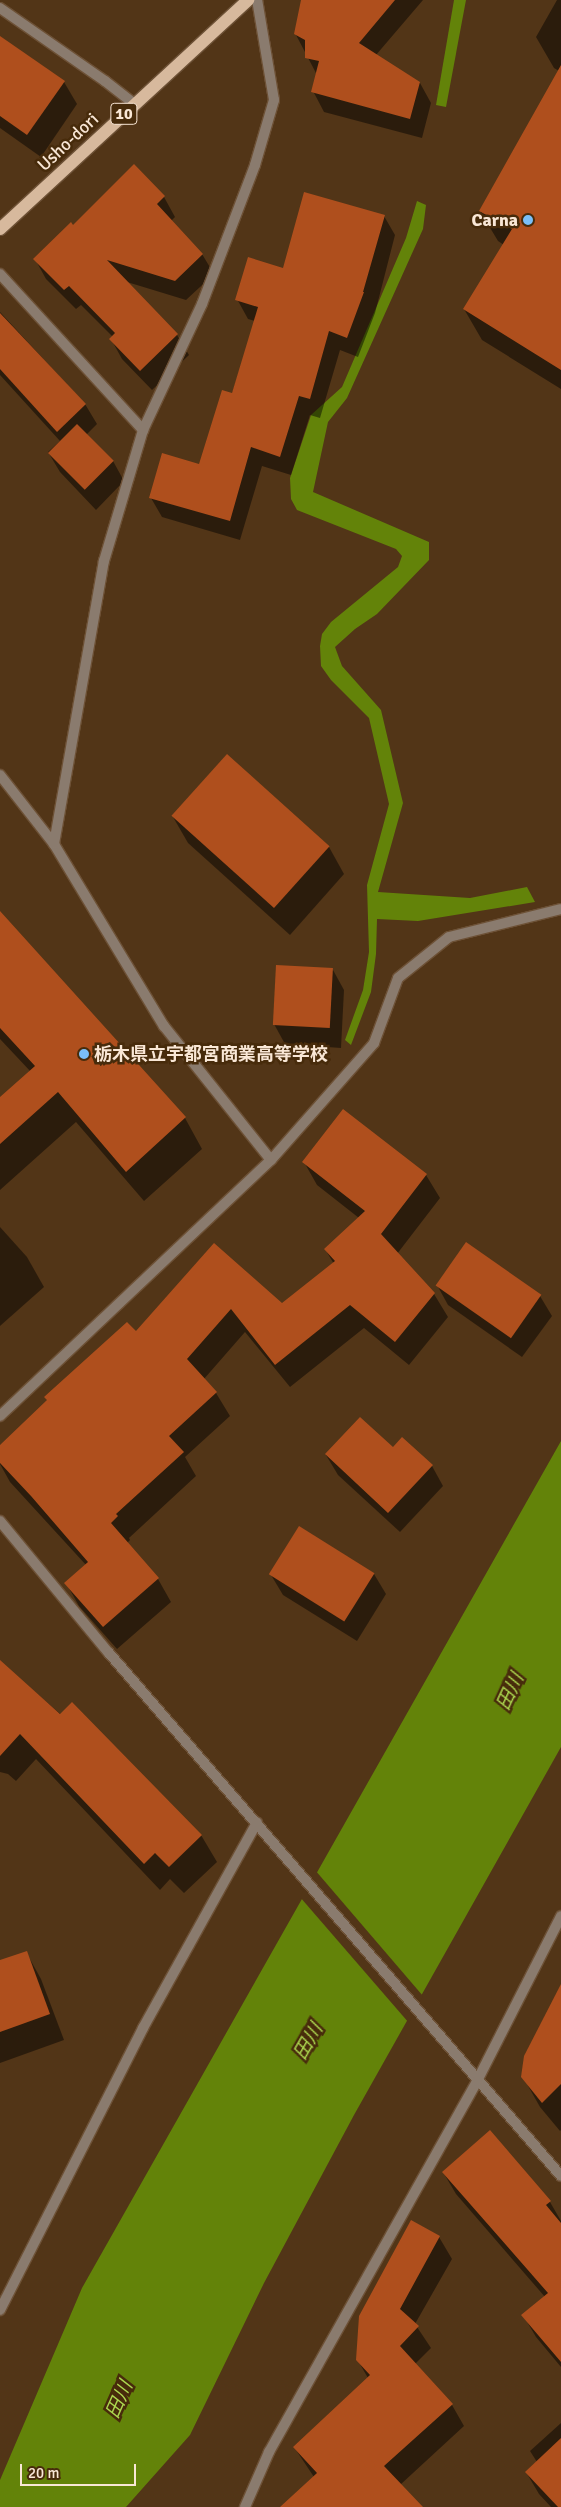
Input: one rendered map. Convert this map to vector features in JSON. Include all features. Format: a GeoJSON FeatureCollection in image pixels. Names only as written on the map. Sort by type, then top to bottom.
{"type":"FeatureCollection","features":[{"type":"Feature","properties":{"kind":"main road","name":"Usho-dori"},"geometry":{"type":"LineString","coordinates":[[0,229],[248,0]]}},
{"type":"Feature","properties":{"kind":"street"},"geometry":{"type":"LineString","coordinates":[[54,844],[104,561],[143,430],[202,304],[254,165],[274,100],[257,0]]}},
{"type":"Feature","properties":{"kind":"street"},"geometry":{"type":"LineString","coordinates":[[0,8],[105,81],[134,104]]}},
{"type":"Feature","properties":{"kind":"street"},"geometry":{"type":"LineString","coordinates":[[0,274],[143,430]]}},
{"type":"Feature","properties":{"kind":"street"},"geometry":{"type":"LineString","coordinates":[[0,775],[54,844],[164,1026],[271,1160]]}},
{"type":"Feature","properties":{"kind":"street"},"geometry":{"type":"LineString","coordinates":[[0,1416],[271,1160],[374,1043],[398,978],[449,937],[561,908]]}},
{"type":"Feature","properties":{"kind":"street"},"geometry":{"type":"LineString","coordinates":[[0,1521],[109,1653],[561,2176]]}},
{"type":"Feature","properties":{"kind":"street"},"geometry":{"type":"LineString","coordinates":[[0,2310],[143,2028],[257,1822]]}},
{"type":"Feature","properties":{"kind":"street"},"geometry":{"type":"LineString","coordinates":[[245,2507],[269,2452],[477,2081],[561,1916]]}},
{"type":"Feature","properties":{"kind":"water"},"geometry":{"type":"Polygon","coordinates":[[[454,0],[466,0],[446,107],[436,105],[454,0]]]}},
{"type":"Feature","properties":{"kind":"water"},"geometry":{"type":"Polygon","coordinates":[[[417,201],[426,205],[423,229],[347,398],[328,422],[313,492],[429,542],[429,560],[377,614],[355,629],[335,647],[342,666],[381,710],[403,803],[378,892],[470,898],[527,887],[535,902],[418,921],[377,919],[376,954],[371,992],[351,1045],[345,1040],[363,990],[369,952],[367,885],[389,804],[369,718],[331,680],[321,666],[320,646],[322,634],[331,622],[398,567],[402,556],[396,549],[297,510],[291,499],[290,478],[311,415],[342,387],[406,238],[417,201]]]}},
{"type":"Feature","properties":{"kind":"water","name":"田川"},"geometry":{"type":"Polygon","coordinates":[[[561,1441],[561,1747],[354,2115],[264,2283],[190,2435],[126,2507],[0,2507],[0,2480],[82,2288],[561,1441]]]}},
{"type":"Feature","properties":{"kind":"pier"},"geometry":{"type":"Polygon","coordinates":[[[315,1870],[423,1996],[409,2023],[300,1897],[315,1870]]]}},
{"type":"Feature","properties":{"kind":"building"},"geometry":{"type":"Polygon","coordinates":[[[301,0],[395,0],[359,43],[420,82],[410,119],[311,92],[319,61],[305,58],[305,40],[294,34],[301,0]]]}},
{"type":"Feature","properties":{"kind":"building"},"geometry":{"type":"Polygon","coordinates":[[[0,36],[65,81],[27,135],[0,116],[0,36]]]}},
{"type":"Feature","properties":{"kind":"building","name":"Carna"},"geometry":{"type":"Polygon","coordinates":[[[561,65],[561,370],[463,309],[512,229],[479,211],[561,65]]]}},
{"type":"Feature","properties":{"kind":"building"},"geometry":{"type":"Polygon","coordinates":[[[134,164],[165,196],[157,204],[203,254],[175,281],[107,260],[178,334],[140,371],[109,339],[115,333],[69,286],[64,290],[33,259],[71,222],[73,225],[134,164]]]}},
{"type":"Feature","properties":{"kind":"building"},"geometry":{"type":"Polygon","coordinates":[[[304,192],[385,215],[364,292],[347,338],[329,331],[310,399],[299,396],[280,457],[251,447],[230,521],[149,498],[162,453],[199,464],[222,390],[232,393],[258,307],[235,300],[248,257],[283,268],[304,192]]]}},
{"type":"Feature","properties":{"kind":"building"},"geometry":{"type":"Polygon","coordinates":[[[0,313],[86,404],[57,432],[0,369],[0,313]]]}},
{"type":"Feature","properties":{"kind":"building"},"geometry":{"type":"Polygon","coordinates":[[[77,424],[114,461],[85,490],[48,453],[77,424]]]}},
{"type":"Feature","properties":{"kind":"building"},"geometry":{"type":"Polygon","coordinates":[[[227,754],[330,846],[274,908],[171,816],[227,754]]]}},
{"type":"Feature","properties":{"kind":"building"},"geometry":{"type":"Polygon","coordinates":[[[0,911],[186,1117],[126,1172],[58,1092],[0,1144],[0,1097],[35,1066],[0,1028],[0,911]]]}},
{"type":"Feature","properties":{"kind":"building"},"geometry":{"type":"Polygon","coordinates":[[[276,965],[333,968],[330,1028],[273,1025],[276,965]]]}},
{"type":"Feature","properties":{"kind":"building"},"geometry":{"type":"Polygon","coordinates":[[[343,1109],[427,1174],[381,1234],[435,1293],[395,1342],[350,1305],[275,1365],[231,1309],[187,1359],[217,1392],[169,1436],[184,1452],[116,1514],[118,1516],[111,1523],[159,1578],[103,1627],[64,1583],[88,1562],[0,1463],[0,1445],[47,1400],[44,1397],[127,1322],[136,1331],[214,1243],[282,1303],[335,1261],[324,1249],[365,1211],[302,1162],[343,1109]]]}},
{"type":"Feature","properties":{"kind":"building"},"geometry":{"type":"Polygon","coordinates":[[[466,1242],[541,1295],[511,1338],[436,1285],[466,1242]]]}},
{"type":"Feature","properties":{"kind":"building"},"geometry":{"type":"Polygon","coordinates":[[[360,1417],[393,1447],[402,1437],[433,1465],[388,1513],[325,1454],[360,1417]]]}},
{"type":"Feature","properties":{"kind":"building"},"geometry":{"type":"Polygon","coordinates":[[[299,1526],[374,1573],[344,1622],[269,1574],[299,1526]]]}},
{"type":"Feature","properties":{"kind":"building"},"geometry":{"type":"Polygon","coordinates":[[[0,1660],[60,1714],[72,1702],[202,1835],[169,1867],[155,1853],[144,1864],[20,1734],[0,1756],[0,1660]]]}},
{"type":"Feature","properties":{"kind":"building"},"geometry":{"type":"Polygon","coordinates":[[[27,1951],[50,2014],[0,2032],[0,1960],[27,1951]]]}},
{"type":"Feature","properties":{"kind":"building"},"geometry":{"type":"Polygon","coordinates":[[[561,1984],[561,2084],[542,2103],[521,2077],[524,2056],[561,1984]]]}},
{"type":"Feature","properties":{"kind":"building"},"geometry":{"type":"Polygon","coordinates":[[[490,2130],[551,2201],[546,2205],[561,2223],[561,2362],[521,2315],[548,2293],[442,2172],[490,2130]]]}},
{"type":"Feature","properties":{"kind":"building"},"geometry":{"type":"Polygon","coordinates":[[[411,2220],[440,2236],[400,2309],[419,2326],[400,2346],[453,2404],[384,2466],[423,2507],[280,2507],[317,2473],[293,2447],[370,2375],[356,2360],[359,2316],[411,2220]]]}},
{"type":"Feature","properties":{"kind":"building"},"geometry":{"type":"Polygon","coordinates":[[[561,2438],[561,2507],[558,2507],[525,2472],[561,2438]]]}},
{"type":"Feature","properties":{"kind":"place","name":"Carna"},"geometry":{"type":"Point","coordinates":[528,220]}},
{"type":"Feature","properties":{"kind":"place","name":"栃木県立宇都宮商業高等学校"},"geometry":{"type":"Point","coordinates":[84,1054]}}]}
